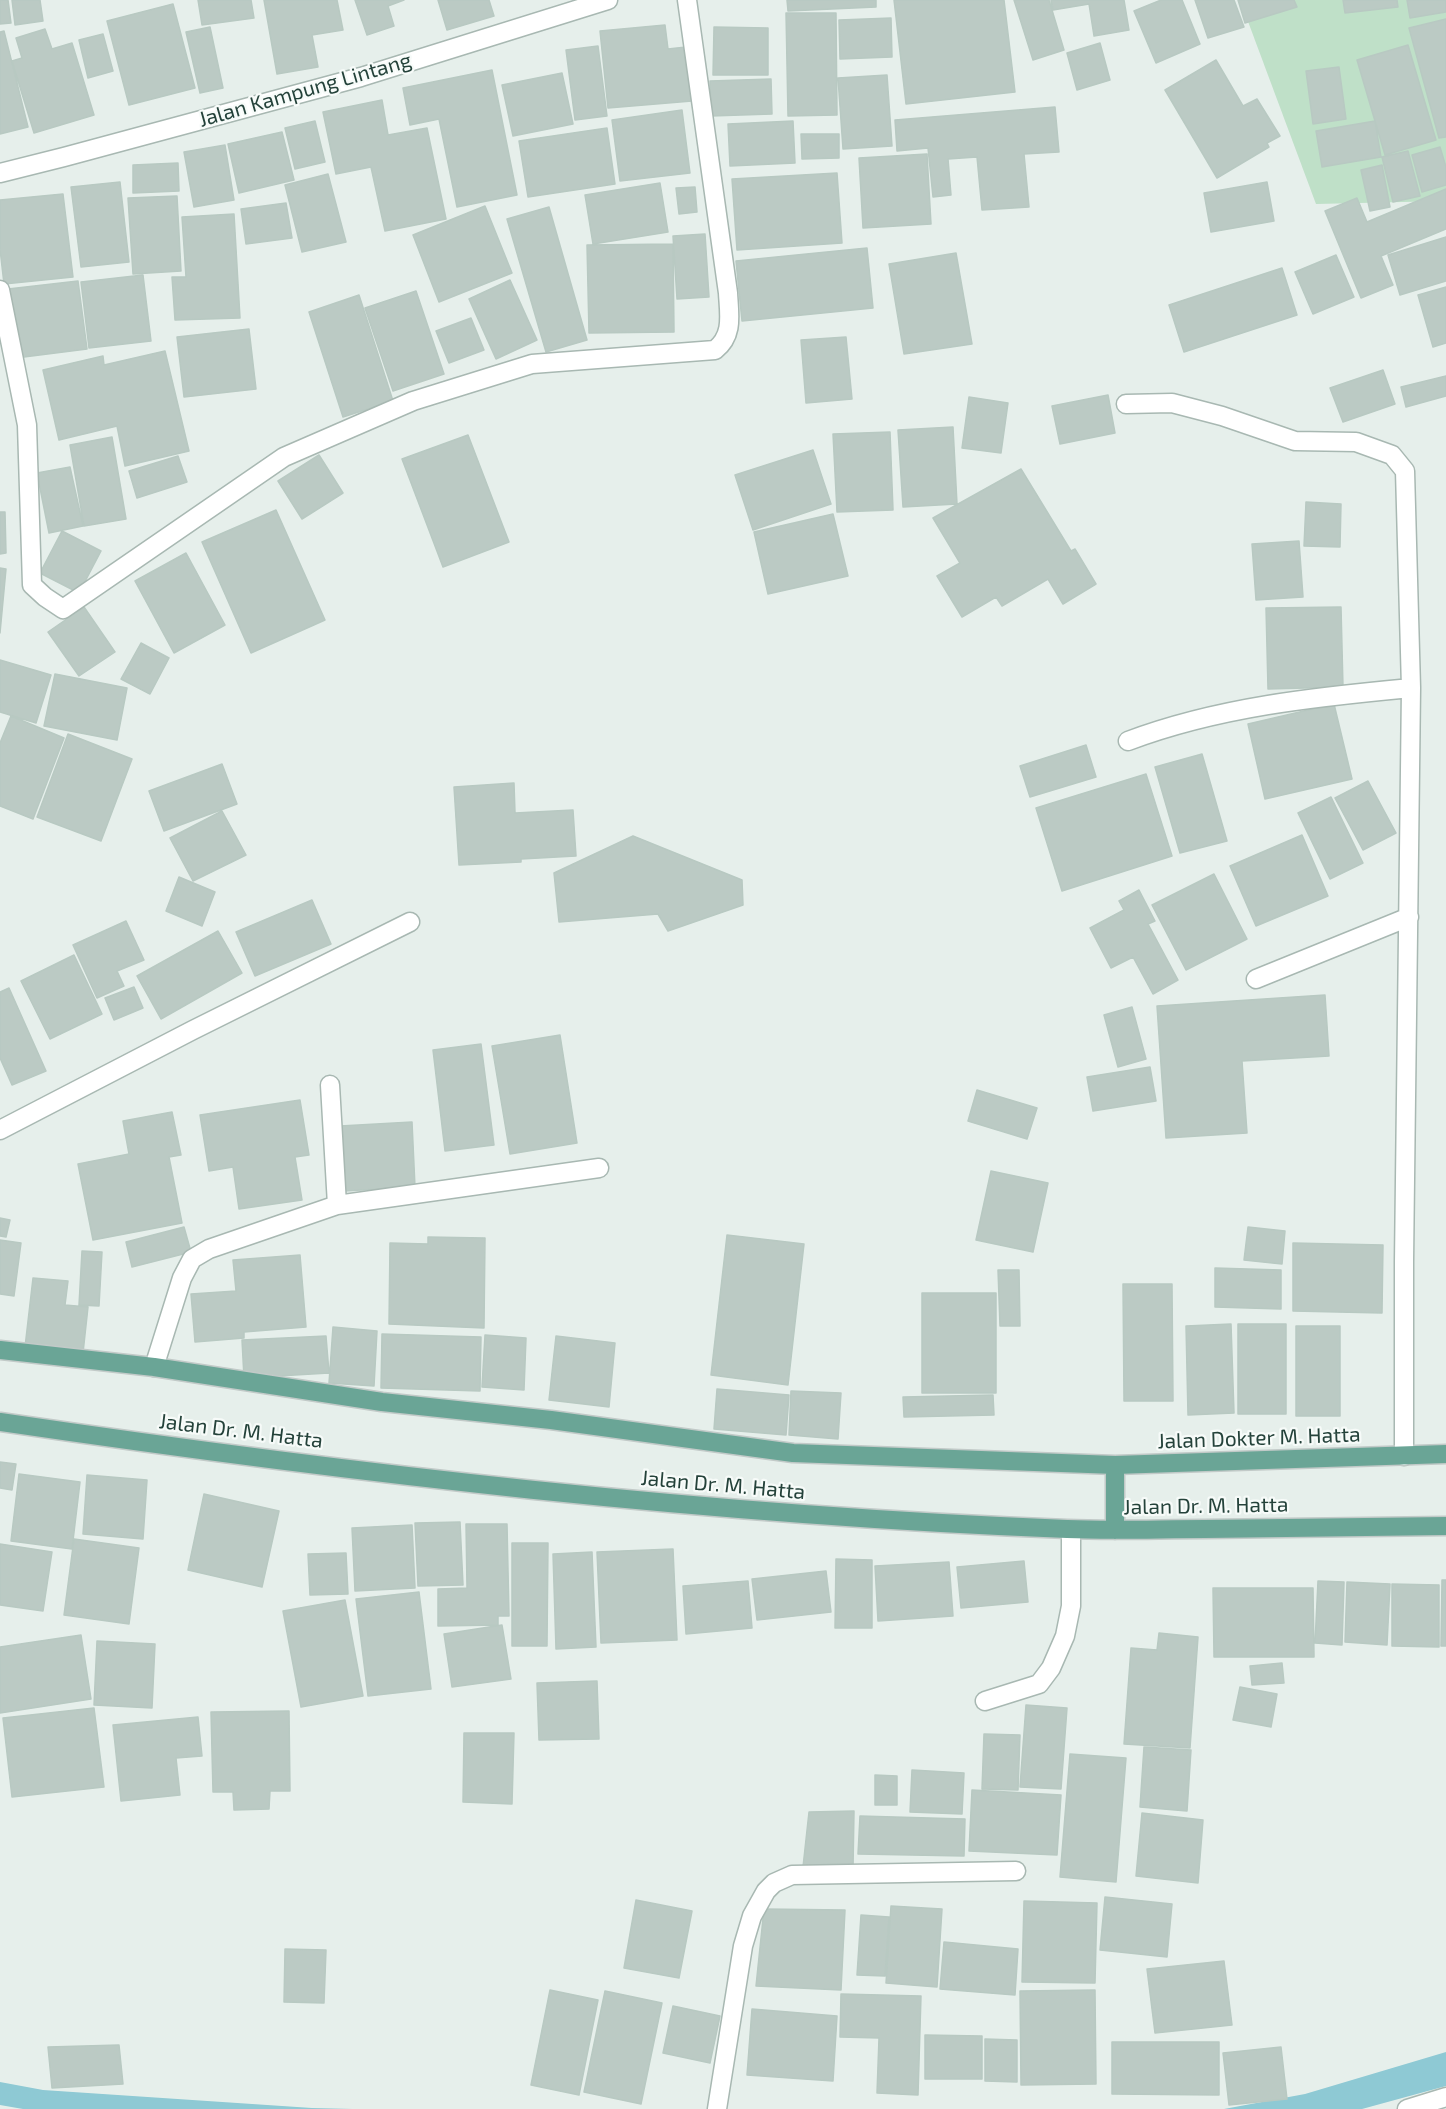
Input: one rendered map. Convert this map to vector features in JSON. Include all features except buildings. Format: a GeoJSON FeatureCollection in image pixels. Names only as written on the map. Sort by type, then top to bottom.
{"type":"FeatureCollection","features":[{"type":"Feature","properties":{"kind":"main road","name":"Jalan Dr. M. Hatta"},"geometry":{"type":"LineString","coordinates":[[0,1350],[154,1367],[382,1402],[551,1420],[793,1454],[1115,1465]]}},
{"type":"Feature","properties":{"kind":"main road","name":"Jalan Dr. M. Hatta"},"geometry":{"type":"LineString","coordinates":[[0,1422],[330,1465],[678,1505],[863,1520],[1071,1530],[1446,1526]]}},
{"type":"Feature","properties":{"kind":"main road"},"geometry":{"type":"LineString","coordinates":[[1404,1456],[1446,1454]]}},
{"type":"Feature","properties":{"kind":"main road","name":"Jalan Dokter M. Hatta"},"geometry":{"type":"LineString","coordinates":[[1115,1465],[1404,1456]]}},
{"type":"Feature","properties":{"kind":"main road"},"geometry":{"type":"LineString","coordinates":[[1115,1465],[1115,1530]]}},
{"type":"Feature","properties":{"kind":"street","name":"Jalan Kampung Lintang"},"geometry":{"type":"LineString","coordinates":[[0,172],[64,158],[360,77],[608,0]]}},
{"type":"Feature","properties":{"kind":"street"},"geometry":{"type":"LineString","coordinates":[[0,290],[27,425],[32,585],[63,609],[284,457],[413,401],[532,364],[715,350],[721,345],[730,325],[728,293],[687,0]]}},
{"type":"Feature","properties":{"kind":"street"},"geometry":{"type":"LineString","coordinates":[[1126,404],[1172,403],[1222,416],[1295,441],[1356,442],[1374,447],[1392,456],[1406,471],[1411,688],[1404,1456]]}},
{"type":"Feature","properties":{"kind":"street"},"geometry":{"type":"LineString","coordinates":[[1128,741],[1180,724],[1260,706],[1335,695],[1411,688]]}},
{"type":"Feature","properties":{"kind":"street"},"geometry":{"type":"LineString","coordinates":[[1256,979],[1409,916]]}},
{"type":"Feature","properties":{"kind":"street"},"geometry":{"type":"LineString","coordinates":[[0,1130],[193,1030],[410,922]]}},
{"type":"Feature","properties":{"kind":"street"},"geometry":{"type":"LineString","coordinates":[[330,1085],[337,1205]]}},
{"type":"Feature","properties":{"kind":"street"},"geometry":{"type":"LineString","coordinates":[[154,1367],[182,1278],[192,1259],[209,1249],[337,1205],[599,1168]]}},
{"type":"Feature","properties":{"kind":"street"},"geometry":{"type":"LineString","coordinates":[[986,1701],[1039,1684],[1051,1668],[1065,1636],[1071,1606],[1071,1530]]}},
{"type":"Feature","properties":{"kind":"street"},"geometry":{"type":"LineString","coordinates":[[717,2109],[743,1946],[752,1916],[766,1890],[774,1883],[792,1875],[1016,1871]]}},
{"type":"Feature","properties":{"kind":"street"},"geometry":{"type":"LineString","coordinates":[[1407,2109],[1446,2097]]}},
{"type":"Feature","properties":{"kind":"green space"},"geometry":{"type":"Polygon","coordinates":[[[1240,0],[1446,0],[1446,201],[1316,204],[1240,0]]]}},
{"type":"Feature","properties":{"kind":"water"},"geometry":{"type":"Polygon","coordinates":[[[1446,2052],[1446,2086],[1362,2109],[1224,2109],[1305,2094],[1446,2052]]]}},
{"type":"Feature","properties":{"kind":"water"},"geometry":{"type":"Polygon","coordinates":[[[0,2082],[43,2090],[353,2109],[23,2109],[0,2105],[0,2082]]]}}]}
